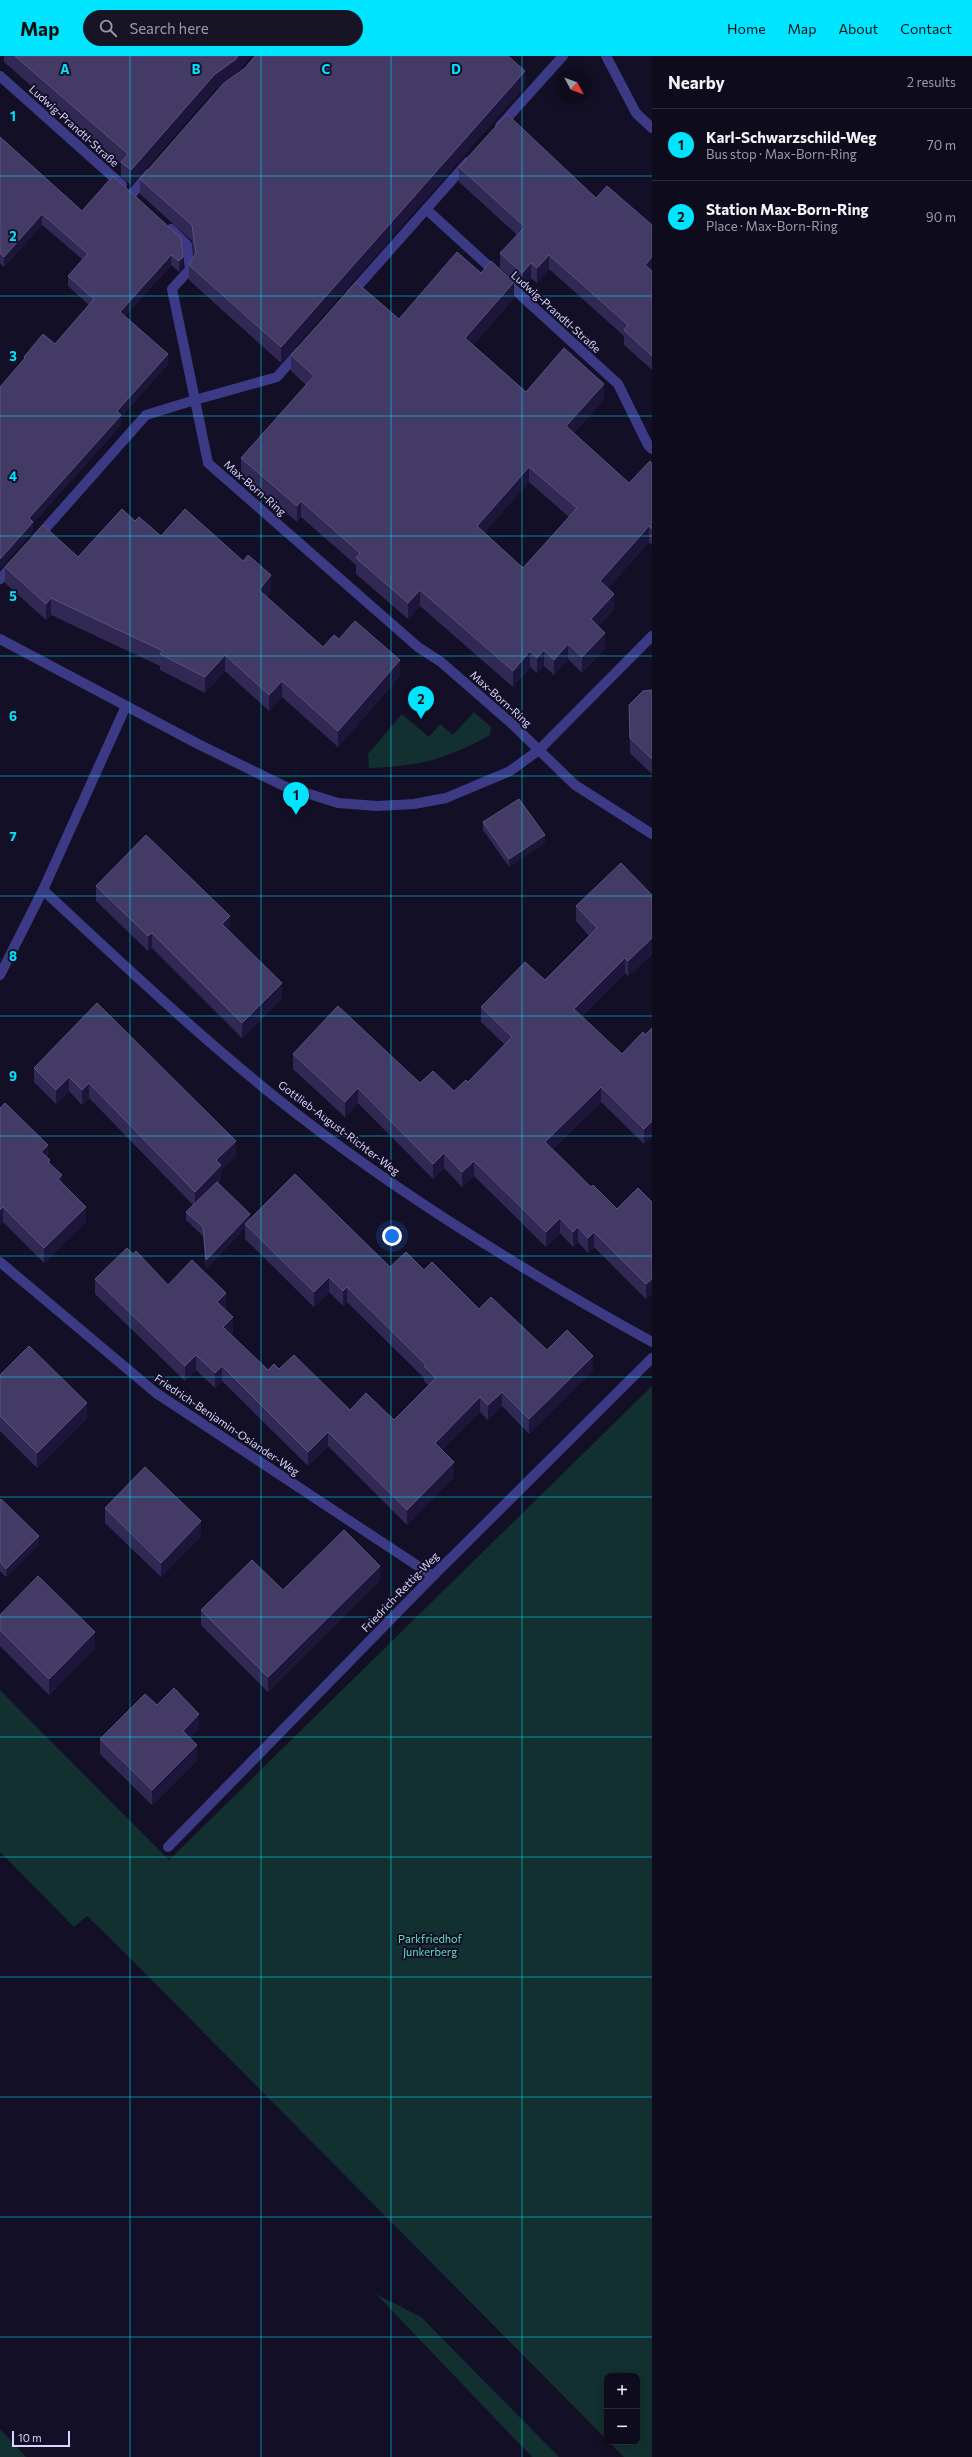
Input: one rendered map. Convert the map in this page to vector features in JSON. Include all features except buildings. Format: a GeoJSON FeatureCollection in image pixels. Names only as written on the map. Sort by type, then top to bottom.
{"type":"FeatureCollection","features":[{"type":"Feature","properties":{"kind":"street"},"geometry":{"type":"LineString","coordinates":[[494,133],[563,56]]}},
{"type":"Feature","properties":{"kind":"street"},"geometry":{"type":"LineString","coordinates":[[606,56],[636,113],[652,128]]}},
{"type":"Feature","properties":{"kind":"street","name":"Ludwig-Prandtl-Straße"},"geometry":{"type":"LineString","coordinates":[[0,76],[134,197],[157,165]]}},
{"type":"Feature","properties":{"kind":"street"},"geometry":{"type":"LineString","coordinates":[[344,302],[473,156]]}},
{"type":"Feature","properties":{"kind":"street","name":"Ludwig-Prandtl-Straße"},"geometry":{"type":"LineString","coordinates":[[426,209],[618,384],[648,445],[652,449]]}},
{"type":"Feature","properties":{"kind":"street"},"geometry":{"type":"LineString","coordinates":[[165,224],[187,245],[190,269],[172,289],[195,400]]}},
{"type":"Feature","properties":{"kind":"street"},"geometry":{"type":"LineString","coordinates":[[31,544],[146,415],[277,376],[308,342]]}},
{"type":"Feature","properties":{"kind":"street","name":"Max-Born-Ring"},"geometry":{"type":"LineString","coordinates":[[195,400],[208,463],[418,648],[441,662],[539,750],[575,785],[652,834]]}},
{"type":"Feature","properties":{"kind":"street"},"geometry":{"type":"LineString","coordinates":[[0,579],[21,556]]}},
{"type":"Feature","properties":{"kind":"street"},"geometry":{"type":"LineString","coordinates":[[0,639],[198,744],[284,786],[338,803],[377,806],[399,805],[446,798],[510,771],[539,750],[652,636]]}},
{"type":"Feature","properties":{"kind":"street"},"geometry":{"type":"LineString","coordinates":[[0,975],[43,890],[126,706]]}},
{"type":"Feature","properties":{"kind":"street","name":"Gottlieb-August-Richter-Weg"},"geometry":{"type":"LineString","coordinates":[[43,890],[200,1036],[299,1116],[391,1182],[528,1270],[652,1342]]}},
{"type":"Feature","properties":{"kind":"street","name":"Friedrich-Benjamin-Osiander-Weg"},"geometry":{"type":"LineString","coordinates":[[0,1262],[156,1393],[433,1576]]}},
{"type":"Feature","properties":{"kind":"street","name":"Friedrich-Rettig-Weg"},"geometry":{"type":"LineString","coordinates":[[168,1847],[433,1576],[652,1358]]}},
{"type":"Feature","properties":{"kind":"green space"},"geometry":{"type":"Polygon","coordinates":[[[474,712],[491,727],[490,735],[474,744],[446,756],[432,760],[403,766],[369,768],[368,754],[402,714],[429,737],[440,724],[453,735],[474,712]]]}},
{"type":"Feature","properties":{"kind":"green space","name":"Parkfriedhof Junkerberg"},"geometry":{"type":"Polygon","coordinates":[[[652,1386],[652,2457],[624,2457],[612,2445],[640,2445],[640,2373],[604,2373],[604,2437],[116,1944],[87,1916],[74,1927],[0,1852],[0,1690],[169,1860],[652,1386]]]}},
{"type":"Feature","properties":{"kind":"green space"},"geometry":{"type":"Polygon","coordinates":[[[376,2294],[421,2317],[559,2457],[532,2457],[376,2294]]]}},
{"type":"Feature","properties":{"kind":"green space"},"geometry":{"type":"Polygon","coordinates":[[[0,2429],[26,2457],[0,2457],[0,2429]]]}},
{"type":"Feature","properties":{"kind":"place","name":"Station Max-Born-Ring"},"geometry":{"type":"Point","coordinates":[421,719]}},
{"type":"Feature","properties":{"kind":"place","name":"Karl-Schwarzschild-Weg"},"geometry":{"type":"Point","coordinates":[296,815]}}]}
